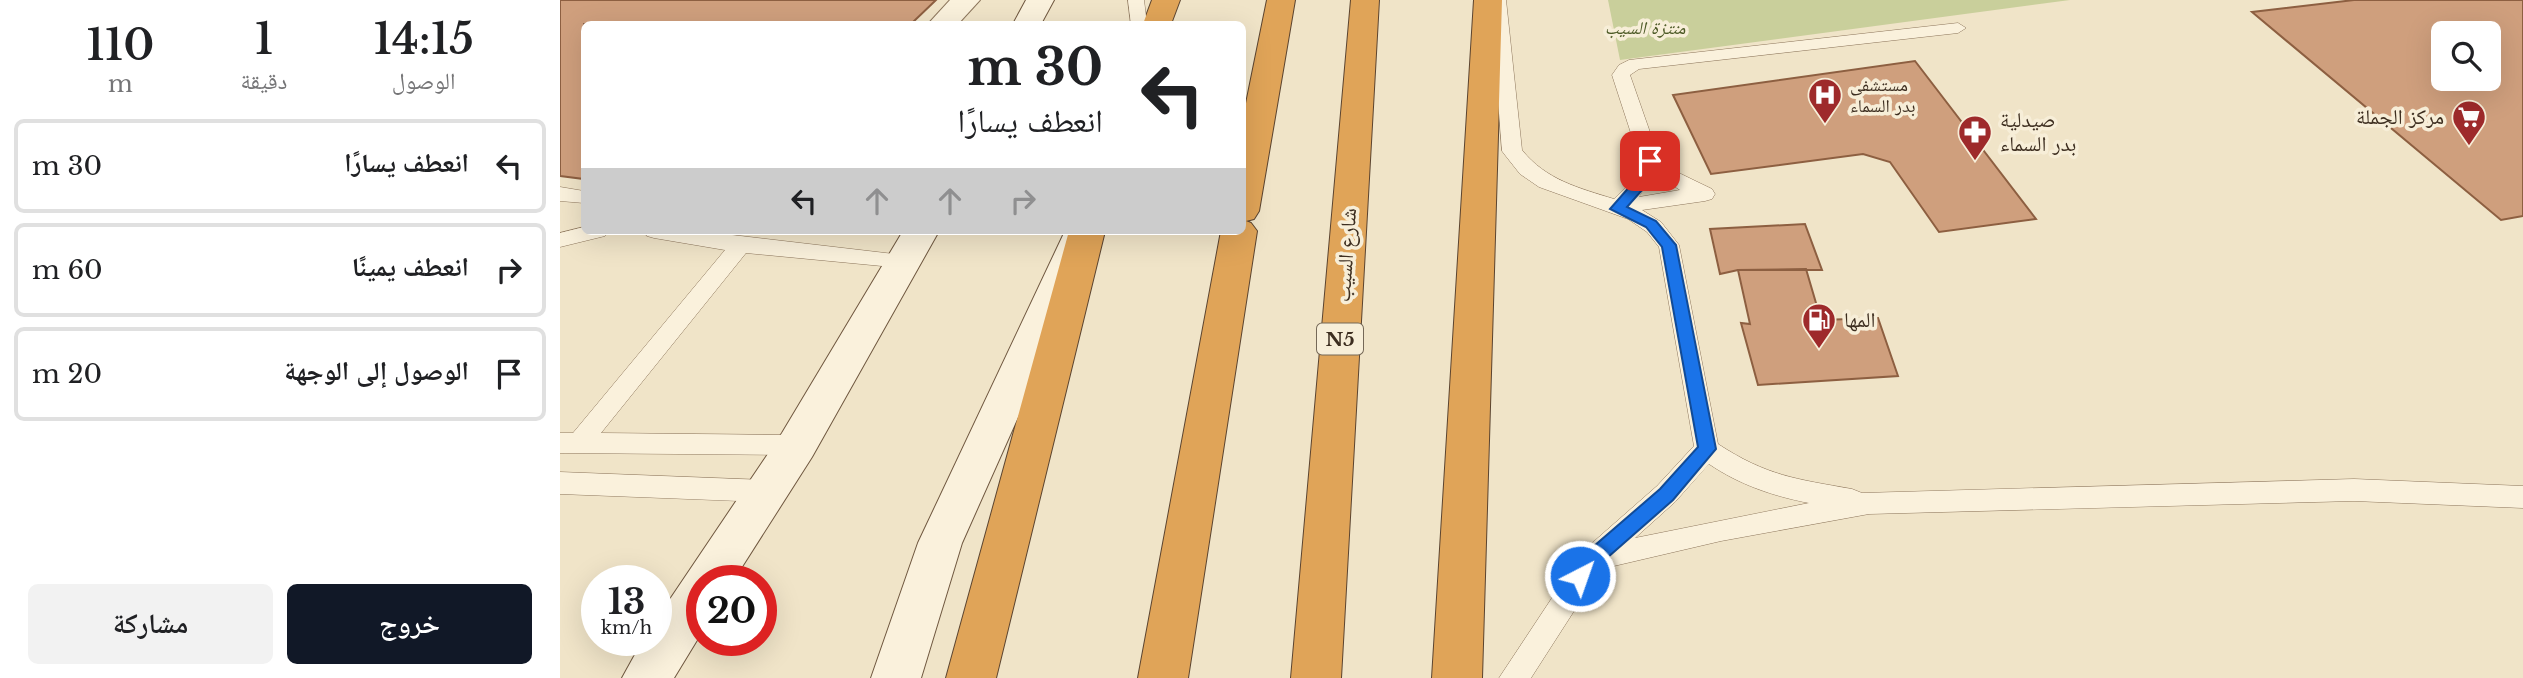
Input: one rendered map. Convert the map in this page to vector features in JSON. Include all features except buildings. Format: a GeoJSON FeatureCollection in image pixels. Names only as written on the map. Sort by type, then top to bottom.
{"type":"FeatureCollection","features":[{"type":"Feature","properties":{"kind":"highway"},"geometry":{"type":"LineString","coordinates":[[1158,21],[1166,0]]}},
{"type":"Feature","properties":{"kind":"highway"},"geometry":{"type":"LineString","coordinates":[[1246,189],[1281,0]]}},
{"type":"Feature","properties":{"kind":"highway","name":"شارع السيب"},"geometry":{"type":"LineString","coordinates":[[1316,678],[1365,0]]}},
{"type":"Feature","properties":{"kind":"highway"},"geometry":{"type":"LineString","coordinates":[[1457,678],[1488,0]]}},
{"type":"Feature","properties":{"kind":"highway"},"geometry":{"type":"LineString","coordinates":[[971,678],[1084,235]]}},
{"type":"Feature","properties":{"kind":"highway"},"geometry":{"type":"LineString","coordinates":[[1163,678],[1238,235]]}},
{"type":"Feature","properties":{"kind":"street"},"geometry":{"type":"LineString","coordinates":[[946,21],[966,0]]}},
{"type":"Feature","properties":{"kind":"street"},"geometry":{"type":"LineString","coordinates":[[1029,21],[1040,0]]}},
{"type":"Feature","properties":{"kind":"street"},"geometry":{"type":"LineString","coordinates":[[896,678],[940,543],[1083,235]]}},
{"type":"Feature","properties":{"kind":"street"},"geometry":{"type":"LineString","coordinates":[[718,565],[797,445],[912,246]]}},
{"type":"Feature","properties":{"kind":"street"},"geometry":{"type":"LineString","coordinates":[[647,678],[686,616]]}},
{"type":"Feature","properties":{"kind":"lane"},"geometry":{"type":"LineString","coordinates":[[1136,0],[1139,21]]}},
{"type":"Feature","properties":{"kind":"lane"},"geometry":{"type":"LineString","coordinates":[[1497,0],[1512,151],[1531,175],[1545,184],[1651,224],[1669,245],[1707,449],[1735,468],[1776,486],[1869,503]]}},
{"type":"Feature","properties":{"kind":"lane"},"geometry":{"type":"LineString","coordinates":[[1617,209],[1658,199],[1705,194],[1674,179],[1650,161],[1621,75],[1625,69],[1635,64],[1958,28]]}},
{"type":"Feature","properties":{"kind":"lane"},"geometry":{"type":"LineString","coordinates":[[1617,209],[1638,186],[1650,161]]}},
{"type":"Feature","properties":{"kind":"lane"},"geometry":{"type":"LineString","coordinates":[[560,194],[581,197]]}},
{"type":"Feature","properties":{"kind":"lane"},"geometry":{"type":"LineString","coordinates":[[560,240],[581,235]]}},
{"type":"Feature","properties":{"kind":"lane"},"geometry":{"type":"LineString","coordinates":[[679,235],[741,245],[912,246]]}},
{"type":"Feature","properties":{"kind":"lane"},"geometry":{"type":"LineString","coordinates":[[569,443],[741,245]]}},
{"type":"Feature","properties":{"kind":"lane"},"geometry":{"type":"LineString","coordinates":[[569,443],[797,445]]}},
{"type":"Feature","properties":{"kind":"lane"},"geometry":{"type":"LineString","coordinates":[[1514,678],[1592,559],[1666,494],[1707,449]]}},
{"type":"Feature","properties":{"kind":"lane"},"geometry":{"type":"LineString","coordinates":[[560,483],[767,491]]}},
{"type":"Feature","properties":{"kind":"lane"},"geometry":{"type":"LineString","coordinates":[[1592,559],[1721,530],[1869,503],[2354,490],[2523,496]]}},
{"type":"Feature","properties":{"kind":"green space","name":"منتزة السيب"},"geometry":{"type":"Polygon","coordinates":[[[1608,0],[2070,0],[1620,60],[1608,0]]]}},
{"type":"Feature","properties":{"kind":"place","name":"مستشفى بدر السماء"},"geometry":{"type":"Point","coordinates":[1825,125]}},
{"type":"Feature","properties":{"kind":"place","name":"مركز الجملة"},"geometry":{"type":"Point","coordinates":[2469,147]}},
{"type":"Feature","properties":{"kind":"place","name":"صيدلية بدر السماء"},"geometry":{"type":"Point","coordinates":[1975,162]}},
{"type":"Feature","properties":{"kind":"place","name":"المها"},"geometry":{"type":"Point","coordinates":[1819,350]}},
{"type":"Feature","properties":{"kind":"route"},"geometry":{"type":"LineString","coordinates":[[1580,576],[1592,559],[1666,494],[1707,449],[1669,245],[1651,224],[1630,212],[1617,209],[1638,186],[1650,161]]}}]}
